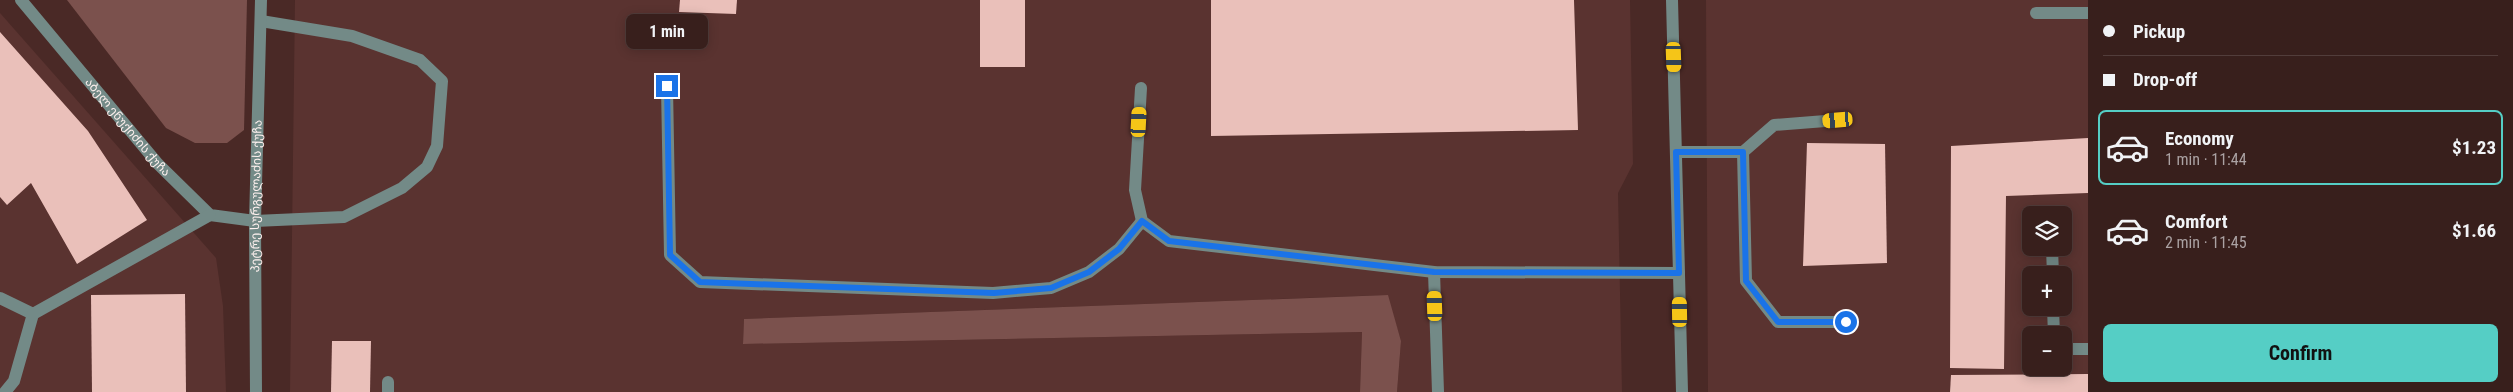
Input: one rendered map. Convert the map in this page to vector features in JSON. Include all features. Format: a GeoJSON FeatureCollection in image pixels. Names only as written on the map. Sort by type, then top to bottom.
{"type":"FeatureCollection","features":[{"type":"Feature","properties":{"kind":"street","name":"აბელ ენუქიძის ქუჩა"},"geometry":{"type":"LineString","coordinates":[[21,0],[158,164],[210,215]]}},
{"type":"Feature","properties":{"kind":"street","name":"პეტრე სურგულაძის ქუჩა"},"geometry":{"type":"LineString","coordinates":[[256,392],[255,221],[261,0]]}},
{"type":"Feature","properties":{"kind":"street"},"geometry":{"type":"LineString","coordinates":[[1672,0],[1682,392]]}},
{"type":"Feature","properties":{"kind":"street"},"geometry":{"type":"LineString","coordinates":[[2036,13],[2088,13]]}},
{"type":"Feature","properties":{"kind":"street"},"geometry":{"type":"LineString","coordinates":[[5,392],[14,382],[34,314],[210,215],[255,221],[344,217],[402,188],[427,167],[437,146],[442,81],[420,60],[352,36],[261,21]]}},
{"type":"Feature","properties":{"kind":"street"},"geometry":{"type":"LineString","coordinates":[[667,86],[670,255],[700,282],[994,293],[1051,288],[1089,272],[1119,249],[1142,221]]}},
{"type":"Feature","properties":{"kind":"street"},"geometry":{"type":"LineString","coordinates":[[1141,88],[1135,190],[1142,221],[1169,241],[1434,272],[1679,273]]}},
{"type":"Feature","properties":{"kind":"street"},"geometry":{"type":"LineString","coordinates":[[1676,152],[1743,152],[1774,125],[1838,120]]}},
{"type":"Feature","properties":{"kind":"street"},"geometry":{"type":"LineString","coordinates":[[1743,152],[1746,281],[1778,322],[1846,322]]}},
{"type":"Feature","properties":{"kind":"street"},"geometry":{"type":"LineString","coordinates":[[1434,272],[1438,392]]}},
{"type":"Feature","properties":{"kind":"street"},"geometry":{"type":"LineString","coordinates":[[0,298],[34,314]]}},
{"type":"Feature","properties":{"kind":"street"},"geometry":{"type":"LineString","coordinates":[[2072,349],[2088,349]]}},
{"type":"Feature","properties":{"kind":"shaded area"},"geometry":{"type":"Polygon","coordinates":[[[67,0],[247,0],[244,130],[227,143],[195,143],[166,128],[67,0]]]}},
{"type":"Feature","properties":{"kind":"shaded area"},"geometry":{"type":"Polygon","coordinates":[[[295,0],[1630,0],[1633,164],[1618,193],[1622,392],[1397,392],[1401,341],[1387,295],[744,319],[743,344],[1362,332],[1360,392],[290,392],[295,0]]]}},
{"type":"Feature","properties":{"kind":"shaded area"},"geometry":{"type":"Polygon","coordinates":[[[1706,0],[2088,0],[2088,392],[1708,392],[1706,0]]]}},
{"type":"Feature","properties":{"kind":"shaded area"},"geometry":{"type":"Polygon","coordinates":[[[0,13],[216,258],[223,306],[226,392],[0,392],[0,13]]]}},
{"type":"Feature","properties":{"kind":"shaded area"},"geometry":{"type":"Polygon","coordinates":[[[1388,295],[1401,341],[1397,392],[1360,392],[1362,332],[743,344],[744,319],[1388,295]]]}},
{"type":"Feature","properties":{"kind":"building"},"geometry":{"type":"Polygon","coordinates":[[[680,0],[737,0],[736,14],[679,12],[680,0]]]}},
{"type":"Feature","properties":{"kind":"building"},"geometry":{"type":"Polygon","coordinates":[[[980,0],[1025,0],[1025,67],[980,67],[980,0]]]}},
{"type":"Feature","properties":{"kind":"building"},"geometry":{"type":"Polygon","coordinates":[[[1211,0],[1574,0],[1578,130],[1211,136],[1211,0]]]}},
{"type":"Feature","properties":{"kind":"building"},"geometry":{"type":"Polygon","coordinates":[[[0,32],[88,131],[147,220],[77,264],[31,183],[7,205],[0,197],[0,32]]]}},
{"type":"Feature","properties":{"kind":"building"},"geometry":{"type":"Polygon","coordinates":[[[2088,138],[2088,193],[2006,196],[2004,369],[1950,368],[1951,146],[2088,138]]]}},
{"type":"Feature","properties":{"kind":"building"},"geometry":{"type":"Polygon","coordinates":[[[1807,143],[1885,144],[1887,263],[1803,266],[1807,143]]]}},
{"type":"Feature","properties":{"kind":"building"},"geometry":{"type":"Polygon","coordinates":[[[185,294],[186,392],[92,392],[91,295],[185,294]]]}},
{"type":"Feature","properties":{"kind":"building"},"geometry":{"type":"Polygon","coordinates":[[[332,341],[371,341],[370,392],[331,392],[332,341]]]}},
{"type":"Feature","properties":{"kind":"building"},"geometry":{"type":"Polygon","coordinates":[[[2072,374],[2088,374],[2088,392],[1950,392],[1951,375],[2072,376],[2072,374]]]}},
{"type":"Feature","properties":{"kind":"route"},"geometry":{"type":"LineString","coordinates":[[667,86],[670,255],[700,282],[994,293],[1051,288],[1089,272],[1119,249],[1142,221],[1169,241],[1434,272],[1679,273],[1676,152],[1743,152],[1746,281],[1778,322],[1846,322]]}}]}
